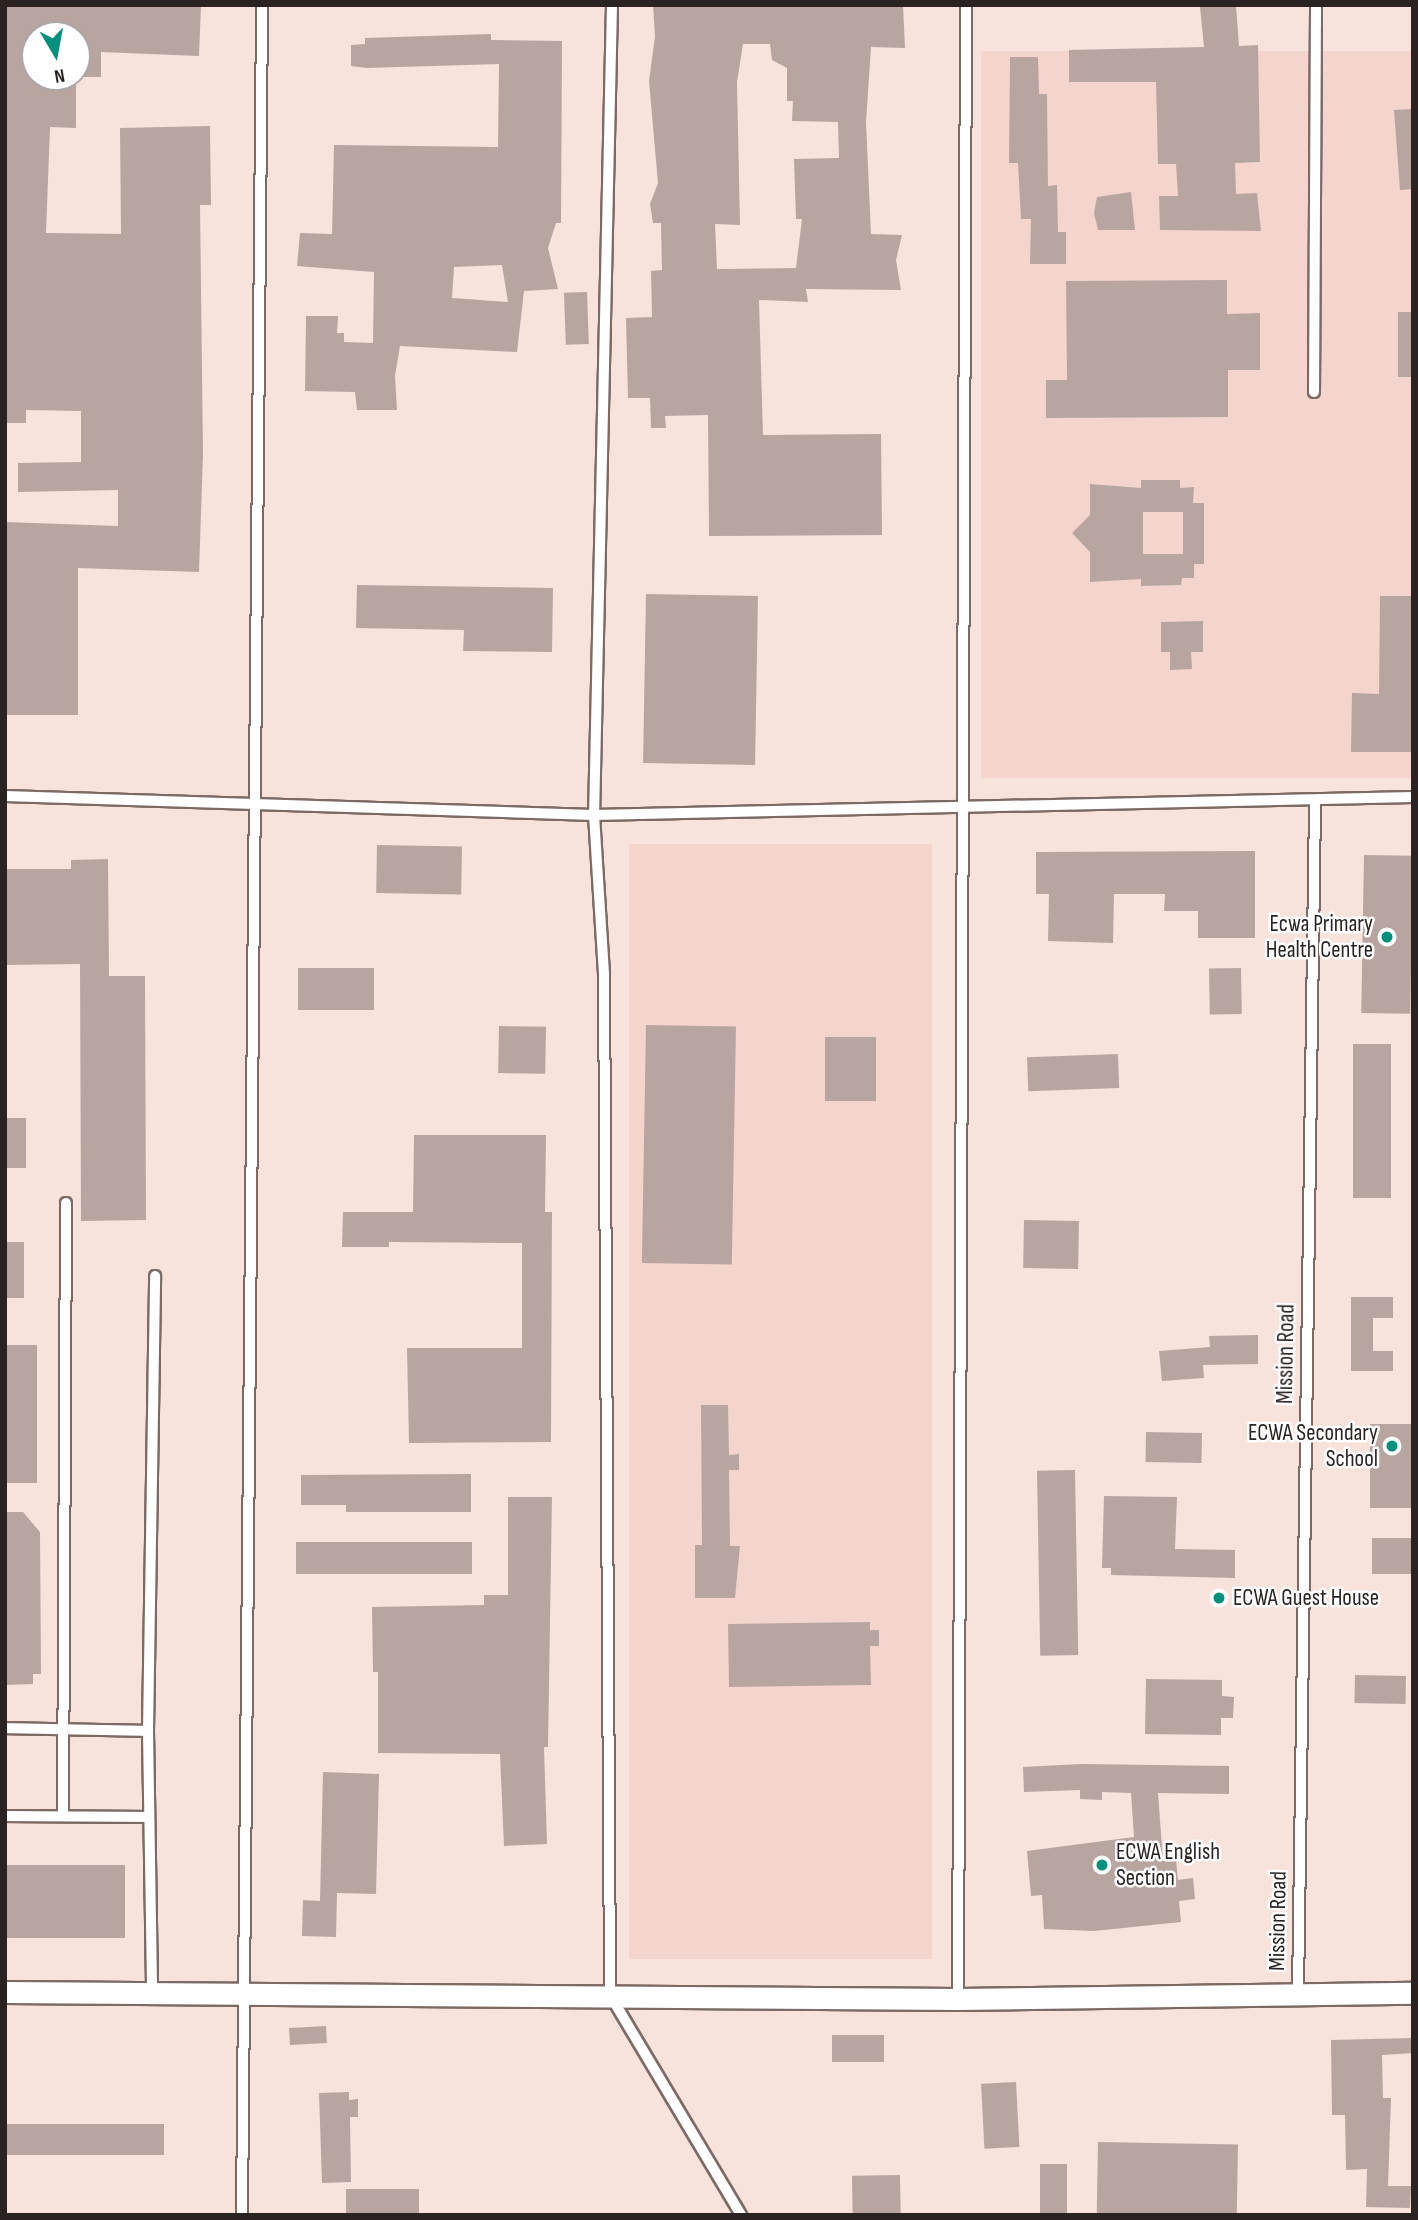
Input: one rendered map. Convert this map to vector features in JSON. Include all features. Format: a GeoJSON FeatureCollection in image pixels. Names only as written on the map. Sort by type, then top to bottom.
{"type":"FeatureCollection","features":[{"type":"Feature","properties":{"kind":"street"},"geometry":{"type":"LineString","coordinates":[[5,1992],[958,1999],[1413,1993]]}},
{"type":"Feature","properties":{"kind":"lane"},"geometry":{"type":"LineString","coordinates":[[242,2215],[262,5]]}},
{"type":"Feature","properties":{"kind":"lane"},"geometry":{"type":"LineString","coordinates":[[612,5],[594,815],[604,975],[610,1995],[741,2215]]}},
{"type":"Feature","properties":{"kind":"lane"},"geometry":{"type":"LineString","coordinates":[[958,1999],[966,5]]}},
{"type":"Feature","properties":{"kind":"lane"},"geometry":{"type":"LineString","coordinates":[[1314,393],[1316,5]]}},
{"type":"Feature","properties":{"kind":"lane"},"geometry":{"type":"LineString","coordinates":[[5,796],[256,807],[594,815],[962,810],[1413,797]]}},
{"type":"Feature","properties":{"kind":"lane","name":"Mission Road"},"geometry":{"type":"LineString","coordinates":[[1298,1993],[1315,800]]}},
{"type":"Feature","properties":{"kind":"lane"},"geometry":{"type":"LineString","coordinates":[[63,1815],[66,1203]]}},
{"type":"Feature","properties":{"kind":"lane"},"geometry":{"type":"LineString","coordinates":[[152,1993],[148,1731],[155,1276]]}},
{"type":"Feature","properties":{"kind":"lane"},"geometry":{"type":"LineString","coordinates":[[5,1728],[148,1731]]}},
{"type":"Feature","properties":{"kind":"lane"},"geometry":{"type":"LineString","coordinates":[[5,1816],[149,1817]]}},
{"type":"Feature","properties":{"kind":"shaded area"},"geometry":{"type":"Polygon","coordinates":[[[981,51],[1413,51],[1413,778],[981,778],[981,51]]]}},
{"type":"Feature","properties":{"kind":"shaded area"},"geometry":{"type":"Polygon","coordinates":[[[629,844],[932,844],[932,1959],[629,1959],[629,844]]]}},
{"type":"Feature","properties":{"kind":"building"},"geometry":{"type":"Polygon","coordinates":[[[5,5],[201,5],[199,56],[101,52],[101,77],[91,77],[91,21],[21,21],[21,91],[76,91],[76,128],[50,127],[46,233],[121,234],[120,128],[210,126],[211,205],[200,205],[203,454],[199,572],[78,568],[78,715],[5,715],[5,522],[118,526],[118,490],[18,492],[18,463],[81,462],[81,411],[26,410],[26,423],[5,423],[5,5]]]}},
{"type":"Feature","properties":{"kind":"building"},"geometry":{"type":"Polygon","coordinates":[[[653,5],[903,5],[905,48],[871,47],[866,122],[871,234],[902,235],[896,260],[901,290],[806,289],[808,302],[759,300],[763,435],[881,434],[882,535],[709,536],[708,415],[665,416],[666,428],[651,428],[650,398],[628,398],[626,318],[652,317],[651,271],[662,270],[661,223],[653,223],[650,204],[658,183],[649,81],[655,37],[653,5]],[[743,44],[737,82],[740,225],[715,224],[717,269],[796,268],[802,219],[796,219],[794,159],[839,158],[838,122],[792,121],[793,101],[787,101],[787,68],[772,60],[770,44],[743,44]]]}},
{"type":"Feature","properties":{"kind":"building"},"geometry":{"type":"Polygon","coordinates":[[[1236,5],[1239,46],[1258,45],[1260,162],[1235,163],[1236,194],[1257,193],[1261,231],[1160,230],[1159,196],[1178,196],[1176,164],[1158,164],[1156,82],[1069,82],[1069,50],[1204,47],[1200,7],[1236,5]]]}},
{"type":"Feature","properties":{"kind":"building"},"geometry":{"type":"Polygon","coordinates":[[[491,34],[491,40],[562,41],[561,223],[556,223],[548,248],[558,289],[524,291],[517,352],[400,346],[395,376],[397,410],[357,410],[355,392],[305,391],[306,316],[338,316],[337,333],[344,333],[344,342],[373,343],[374,272],[297,266],[300,233],[332,234],[334,145],[498,147],[499,64],[366,68],[351,66],[351,45],[365,44],[365,38],[491,34]],[[502,265],[454,267],[452,298],[508,302],[502,265]]]}},
{"type":"Feature","properties":{"kind":"building"},"geometry":{"type":"Polygon","coordinates":[[[1010,57],[1038,57],[1039,94],[1047,94],[1048,186],[1057,185],[1058,232],[1066,232],[1066,264],[1030,264],[1031,219],[1021,219],[1018,163],[1009,163],[1010,57]]]}},
{"type":"Feature","properties":{"kind":"building"},"geometry":{"type":"Polygon","coordinates":[[[1413,109],[1413,189],[1400,190],[1394,110],[1413,109]]]}},
{"type":"Feature","properties":{"kind":"building"},"geometry":{"type":"Polygon","coordinates":[[[1131,192],[1135,230],[1098,230],[1094,213],[1097,197],[1131,192]]]}},
{"type":"Feature","properties":{"kind":"building"},"geometry":{"type":"Polygon","coordinates":[[[1227,280],[1227,314],[1260,313],[1260,370],[1228,370],[1228,417],[1046,418],[1046,380],[1067,380],[1066,281],[1227,280]]]}},
{"type":"Feature","properties":{"kind":"building"},"geometry":{"type":"Polygon","coordinates":[[[587,292],[589,344],[566,345],[564,293],[587,292]]]}},
{"type":"Feature","properties":{"kind":"building"},"geometry":{"type":"Polygon","coordinates":[[[1398,312],[1413,312],[1413,377],[1398,377],[1398,312]]]}},
{"type":"Feature","properties":{"kind":"building"},"geometry":{"type":"Polygon","coordinates":[[[1141,480],[1180,480],[1180,488],[1194,487],[1193,503],[1204,503],[1204,564],[1194,564],[1194,578],[1182,578],[1181,585],[1141,586],[1141,579],[1090,582],[1090,552],[1072,533],[1090,515],[1090,484],[1141,488],[1141,480]],[[1143,512],[1143,554],[1183,554],[1183,512],[1143,512]]]}},
{"type":"Feature","properties":{"kind":"building"},"geometry":{"type":"Polygon","coordinates":[[[357,585],[553,588],[552,652],[463,651],[464,630],[356,628],[357,585]]]}},
{"type":"Feature","properties":{"kind":"building"},"geometry":{"type":"Polygon","coordinates":[[[646,594],[758,596],[755,765],[643,763],[646,594]]]}},
{"type":"Feature","properties":{"kind":"building"},"geometry":{"type":"Polygon","coordinates":[[[1380,596],[1413,596],[1413,752],[1351,752],[1352,693],[1379,694],[1380,596]]]}},
{"type":"Feature","properties":{"kind":"building"},"geometry":{"type":"Polygon","coordinates":[[[1203,621],[1203,652],[1191,652],[1192,669],[1170,670],[1170,652],[1161,652],[1161,622],[1203,621]]]}},
{"type":"Feature","properties":{"kind":"building"},"geometry":{"type":"Polygon","coordinates":[[[377,845],[462,846],[461,894],[376,893],[377,845]]]}},
{"type":"Feature","properties":{"kind":"building"},"geometry":{"type":"Polygon","coordinates":[[[1255,851],[1255,938],[1198,938],[1198,911],[1164,911],[1165,894],[1114,894],[1113,943],[1048,941],[1049,894],[1036,894],[1036,852],[1255,851]]]}},
{"type":"Feature","properties":{"kind":"building","name":"Ecwa Primary Health Centre"},"geometry":{"type":"Polygon","coordinates":[[[1364,855],[1413,856],[1410,1014],[1361,1013],[1364,855]]]}},
{"type":"Feature","properties":{"kind":"building"},"geometry":{"type":"Polygon","coordinates":[[[108,859],[109,976],[145,976],[146,1220],[81,1221],[80,964],[5,965],[5,869],[71,869],[71,860],[108,859]]]}},
{"type":"Feature","properties":{"kind":"building"},"geometry":{"type":"Polygon","coordinates":[[[298,968],[374,968],[374,1010],[298,1010],[298,968]]]}},
{"type":"Feature","properties":{"kind":"building"},"geometry":{"type":"Polygon","coordinates":[[[1241,968],[1242,1014],[1210,1015],[1209,969],[1241,968]]]}},
{"type":"Feature","properties":{"kind":"building"},"geometry":{"type":"Polygon","coordinates":[[[646,1025],[736,1027],[732,1265],[642,1263],[646,1025]]]}},
{"type":"Feature","properties":{"kind":"building"},"geometry":{"type":"Polygon","coordinates":[[[499,1026],[546,1027],[545,1074],[498,1073],[499,1026]]]}},
{"type":"Feature","properties":{"kind":"building"},"geometry":{"type":"Polygon","coordinates":[[[825,1037],[876,1037],[876,1101],[825,1101],[825,1037]]]}},
{"type":"Feature","properties":{"kind":"building"},"geometry":{"type":"Polygon","coordinates":[[[1353,1044],[1391,1044],[1391,1198],[1353,1198],[1353,1044]]]}},
{"type":"Feature","properties":{"kind":"building"},"geometry":{"type":"Polygon","coordinates":[[[1118,1054],[1119,1088],[1028,1091],[1027,1057],[1118,1054]]]}},
{"type":"Feature","properties":{"kind":"building"},"geometry":{"type":"Polygon","coordinates":[[[5,1118],[26,1118],[26,1168],[5,1168],[5,1118]]]}},
{"type":"Feature","properties":{"kind":"building"},"geometry":{"type":"Polygon","coordinates":[[[414,1135],[546,1135],[545,1212],[552,1212],[551,1442],[409,1443],[407,1348],[522,1348],[522,1243],[389,1242],[389,1247],[342,1247],[343,1212],[413,1212],[414,1135]]]}},
{"type":"Feature","properties":{"kind":"building"},"geometry":{"type":"Polygon","coordinates":[[[1024,1220],[1079,1221],[1078,1269],[1023,1268],[1024,1220]]]}},
{"type":"Feature","properties":{"kind":"building"},"geometry":{"type":"Polygon","coordinates":[[[5,1242],[24,1242],[24,1298],[5,1298],[5,1242]]]}},
{"type":"Feature","properties":{"kind":"building"},"geometry":{"type":"Polygon","coordinates":[[[1351,1297],[1393,1297],[1393,1318],[1373,1318],[1373,1351],[1393,1351],[1393,1371],[1351,1371],[1351,1297]]]}},
{"type":"Feature","properties":{"kind":"building"},"geometry":{"type":"Polygon","coordinates":[[[1258,1335],[1258,1364],[1203,1365],[1204,1378],[1162,1381],[1159,1351],[1210,1347],[1209,1336],[1258,1335]]]}},
{"type":"Feature","properties":{"kind":"building"},"geometry":{"type":"Polygon","coordinates":[[[5,1345],[37,1345],[37,1483],[5,1483],[5,1345]]]}},
{"type":"Feature","properties":{"kind":"building"},"geometry":{"type":"Polygon","coordinates":[[[701,1405],[728,1405],[729,1455],[739,1454],[739,1470],[729,1470],[730,1546],[740,1546],[735,1598],[695,1598],[695,1545],[702,1545],[701,1405]]]}},
{"type":"Feature","properties":{"kind":"building"},"geometry":{"type":"Polygon","coordinates":[[[1370,1424],[1413,1424],[1413,1508],[1370,1508],[1370,1424]]]}},
{"type":"Feature","properties":{"kind":"building"},"geometry":{"type":"Polygon","coordinates":[[[1146,1432],[1202,1433],[1201,1463],[1145,1462],[1146,1432]]]}},
{"type":"Feature","properties":{"kind":"building"},"geometry":{"type":"Polygon","coordinates":[[[1075,1470],[1078,1655],[1040,1656],[1037,1471],[1075,1470]]]}},
{"type":"Feature","properties":{"kind":"building"},"geometry":{"type":"Polygon","coordinates":[[[471,1474],[471,1512],[346,1512],[346,1505],[301,1505],[301,1475],[471,1474]]]}},
{"type":"Feature","properties":{"kind":"building"},"geometry":{"type":"Polygon","coordinates":[[[1104,1496],[1177,1497],[1175,1549],[1235,1550],[1235,1578],[1111,1575],[1111,1568],[1102,1568],[1104,1496]]]}},
{"type":"Feature","properties":{"kind":"building"},"geometry":{"type":"Polygon","coordinates":[[[508,1497],[552,1497],[548,1747],[544,1747],[547,1844],[504,1846],[500,1754],[378,1753],[378,1672],[373,1672],[372,1607],[484,1605],[484,1595],[508,1595],[508,1497]]]}},
{"type":"Feature","properties":{"kind":"building"},"geometry":{"type":"Polygon","coordinates":[[[5,1512],[23,1512],[40,1532],[41,1674],[33,1674],[33,1684],[6,1685],[5,1512]]]}},
{"type":"Feature","properties":{"kind":"building"},"geometry":{"type":"Polygon","coordinates":[[[1372,1538],[1413,1538],[1413,1574],[1372,1574],[1372,1538]]]}},
{"type":"Feature","properties":{"kind":"building"},"geometry":{"type":"Polygon","coordinates":[[[296,1542],[472,1542],[472,1574],[296,1574],[296,1542]]]}},
{"type":"Feature","properties":{"kind":"building"},"geometry":{"type":"Polygon","coordinates":[[[870,1622],[870,1630],[879,1630],[879,1646],[870,1646],[871,1685],[729,1687],[728,1624],[870,1622]]]}},
{"type":"Feature","properties":{"kind":"building"},"geometry":{"type":"Polygon","coordinates":[[[1355,1675],[1406,1676],[1406,1704],[1355,1703],[1355,1675]]]}},
{"type":"Feature","properties":{"kind":"building"},"geometry":{"type":"Polygon","coordinates":[[[1146,1679],[1222,1680],[1222,1696],[1234,1697],[1233,1718],[1221,1718],[1221,1735],[1145,1734],[1146,1679]]]}},
{"type":"Feature","properties":{"kind":"building","name":"ECWA English Section"},"geometry":{"type":"Polygon","coordinates":[[[1081,1764],[1229,1766],[1229,1794],[1158,1793],[1163,1861],[1176,1860],[1178,1880],[1193,1878],[1195,1899],[1179,1901],[1181,1922],[1094,1931],[1044,1929],[1042,1895],[1031,1896],[1027,1851],[1134,1837],[1131,1793],[1102,1792],[1102,1800],[1080,1799],[1080,1790],[1024,1792],[1023,1767],[1081,1764]]]}},
{"type":"Feature","properties":{"kind":"building"},"geometry":{"type":"Polygon","coordinates":[[[323,1772],[379,1774],[376,1894],[337,1893],[336,1937],[302,1936],[303,1900],[320,1901],[323,1772]]]}},
{"type":"Feature","properties":{"kind":"building"},"geometry":{"type":"Polygon","coordinates":[[[5,1865],[125,1865],[125,1938],[5,1938],[5,1865]]]}},
{"type":"Feature","properties":{"kind":"building"},"geometry":{"type":"Polygon","coordinates":[[[326,2026],[327,2043],[290,2045],[289,2028],[326,2026]]]}},
{"type":"Feature","properties":{"kind":"building"},"geometry":{"type":"Polygon","coordinates":[[[832,2035],[884,2035],[884,2062],[832,2062],[832,2035]]]}},
{"type":"Feature","properties":{"kind":"building"},"geometry":{"type":"Polygon","coordinates":[[[1413,2038],[1413,2053],[1382,2055],[1383,2098],[1391,2098],[1388,2186],[1411,2186],[1410,2208],[1366,2207],[1367,2169],[1346,2170],[1345,2115],[1332,2115],[1331,2040],[1413,2038]]]}},
{"type":"Feature","properties":{"kind":"building"},"geometry":{"type":"Polygon","coordinates":[[[1016,2082],[1019,2147],[984,2149],[981,2084],[1016,2082]]]}},
{"type":"Feature","properties":{"kind":"building"},"geometry":{"type":"Polygon","coordinates":[[[349,2092],[349,2100],[358,2099],[358,2117],[350,2117],[351,2182],[322,2183],[319,2093],[349,2092]]]}},
{"type":"Feature","properties":{"kind":"building"},"geometry":{"type":"Polygon","coordinates":[[[5,2124],[164,2124],[164,2155],[5,2155],[5,2124]]]}},
{"type":"Feature","properties":{"kind":"building"},"geometry":{"type":"Polygon","coordinates":[[[1098,2142],[1238,2144],[1237,2215],[1097,2215],[1098,2142]]]}},
{"type":"Feature","properties":{"kind":"building"},"geometry":{"type":"Polygon","coordinates":[[[1040,2164],[1067,2164],[1067,2215],[1040,2215],[1040,2164]]]}},
{"type":"Feature","properties":{"kind":"building"},"geometry":{"type":"Polygon","coordinates":[[[900,2175],[901,2215],[853,2215],[852,2176],[900,2175]]]}},
{"type":"Feature","properties":{"kind":"building"},"geometry":{"type":"Polygon","coordinates":[[[346,2189],[419,2189],[419,2215],[346,2215],[346,2189]]]}},
{"type":"Feature","properties":{"kind":"place","name":"Ecwa Primary Health Centre"},"geometry":{"type":"Point","coordinates":[1387,937]}},
{"type":"Feature","properties":{"kind":"place","name":"ECWA Secondary School"},"geometry":{"type":"Point","coordinates":[1392,1446]}},
{"type":"Feature","properties":{"kind":"place","name":"ECWA Guest House"},"geometry":{"type":"Point","coordinates":[1219,1598]}},
{"type":"Feature","properties":{"kind":"place","name":"ECWA English Section"},"geometry":{"type":"Point","coordinates":[1102,1865]}}]}
